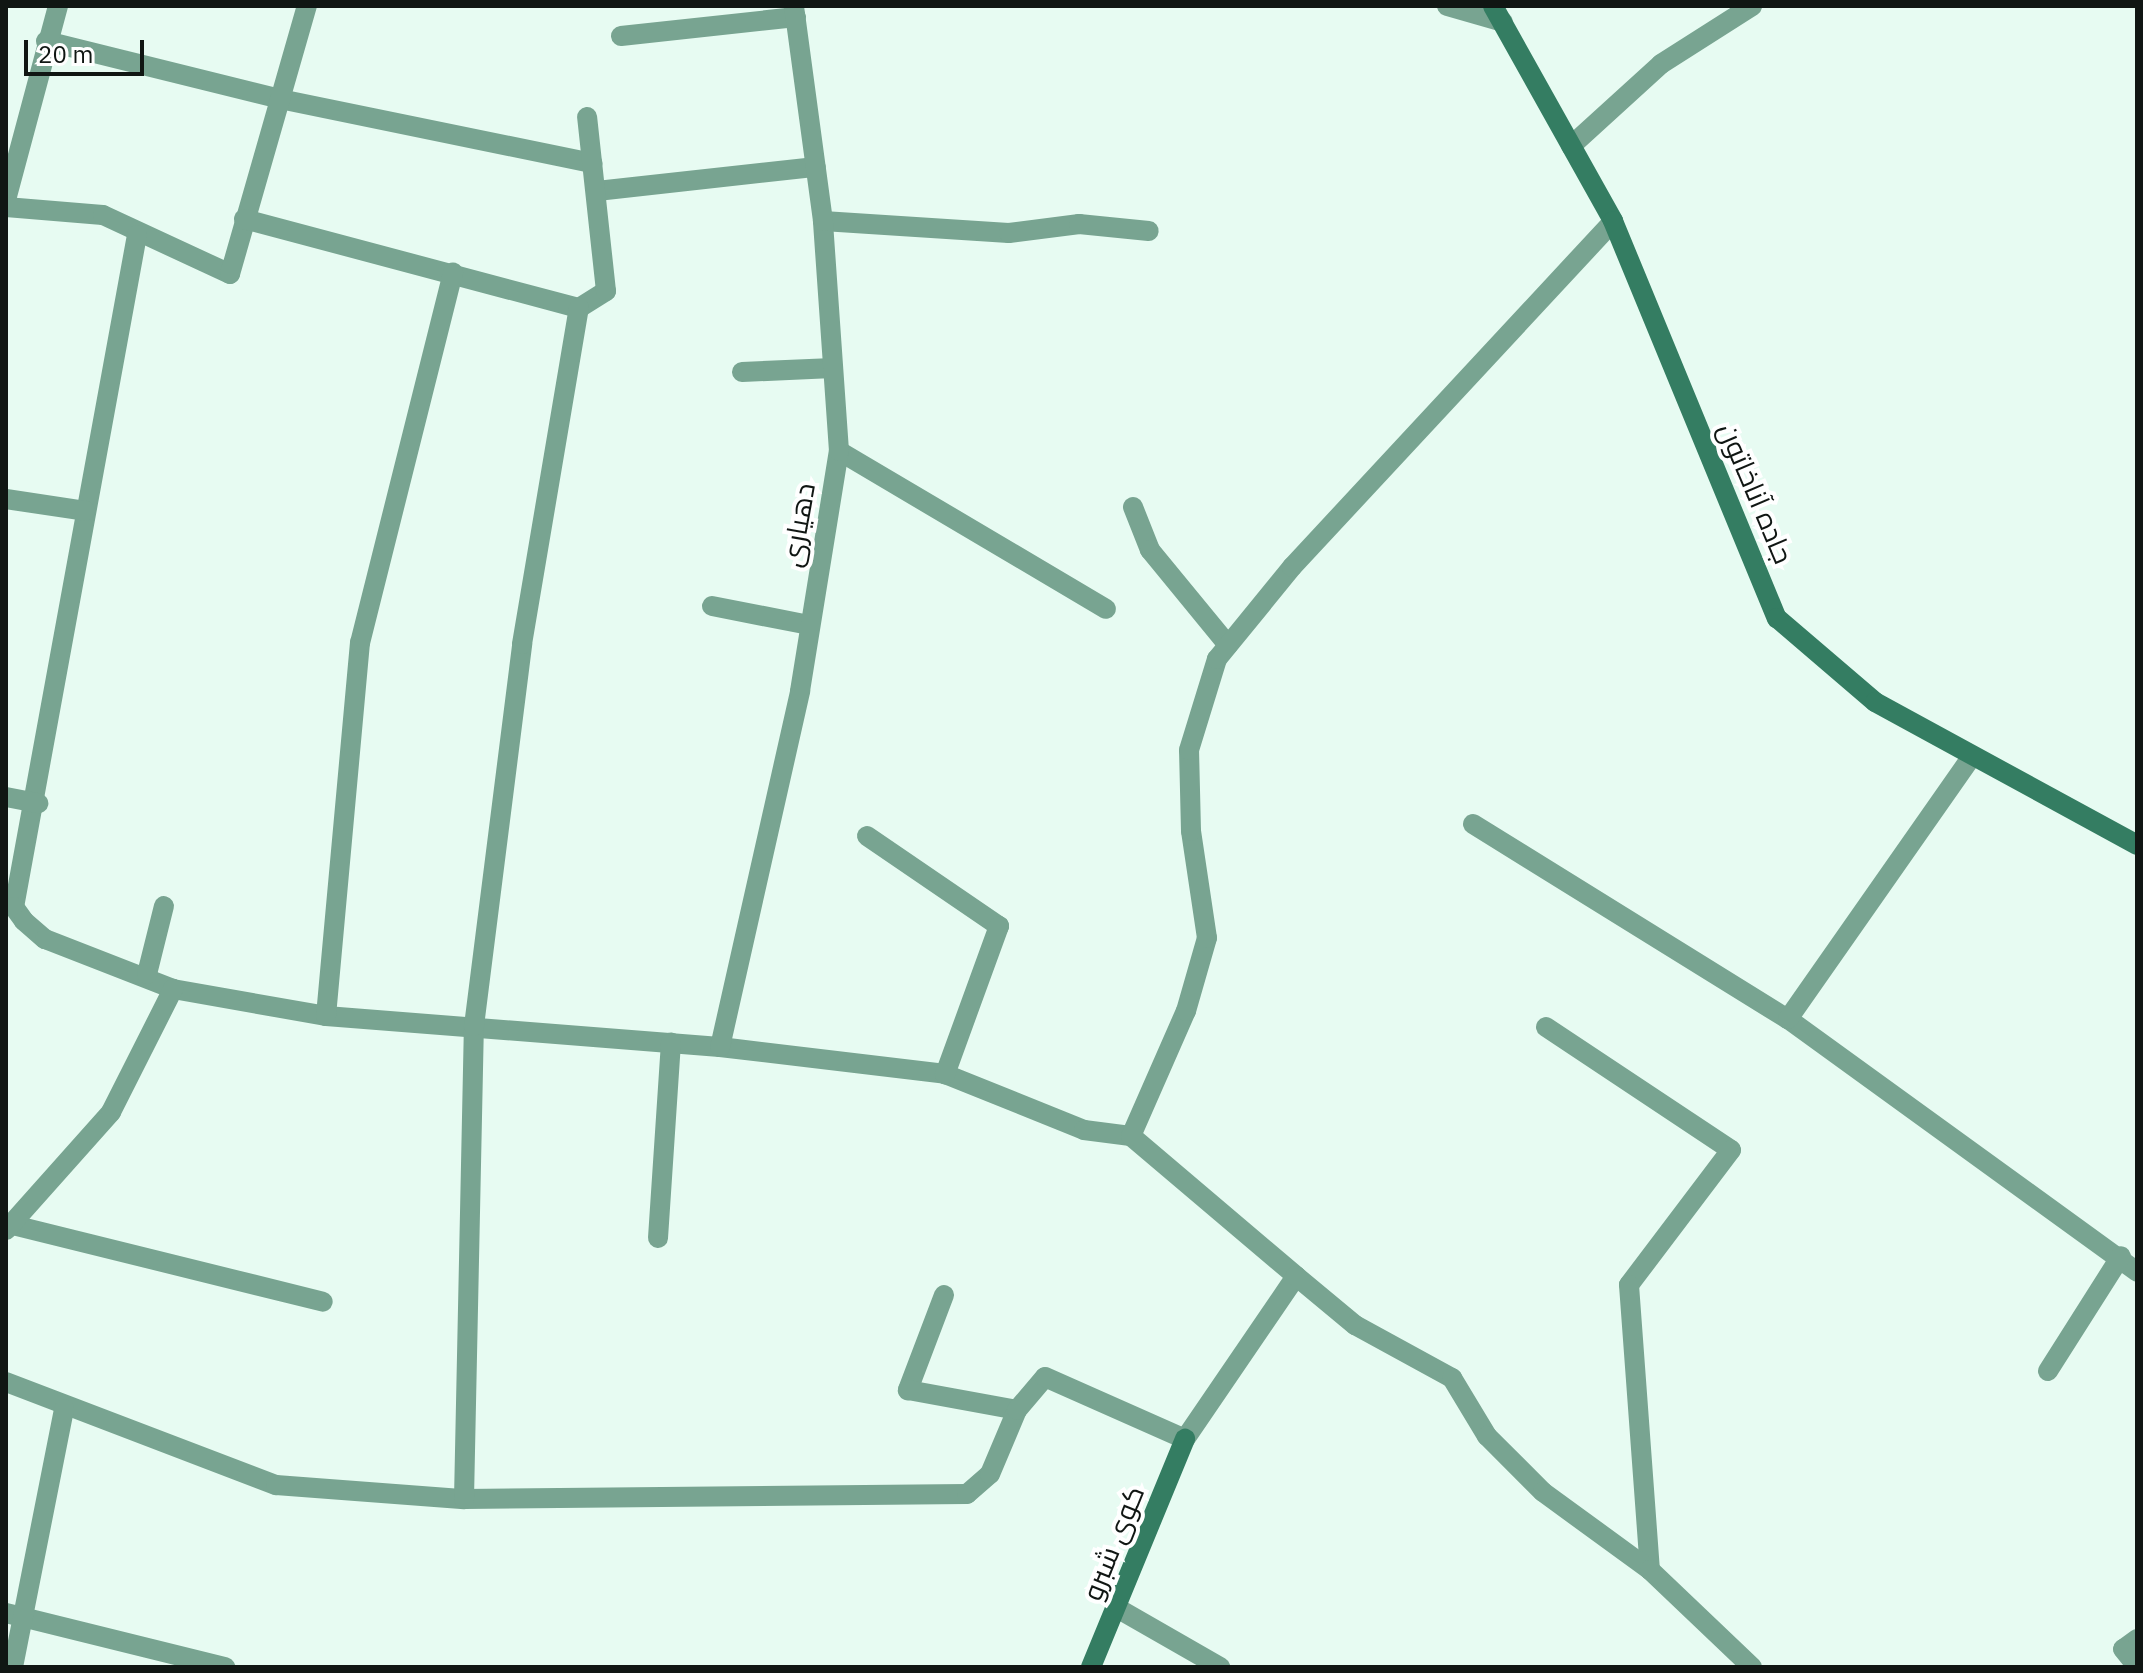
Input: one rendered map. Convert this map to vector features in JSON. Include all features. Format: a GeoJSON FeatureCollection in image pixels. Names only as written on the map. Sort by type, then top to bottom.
{"type":"FeatureCollection","features":[{"type":"Feature","properties":{"kind":"street"},"geometry":{"type":"LineString","coordinates":[[6,200],[46,41],[58,6]]}},
{"type":"Feature","properties":{"kind":"street"},"geometry":{"type":"LineString","coordinates":[[6,207],[103,215],[137,235],[230,274],[307,6]]}},
{"type":"Feature","properties":{"kind":"street"},"geometry":{"type":"LineString","coordinates":[[1447,6],[1498,14]]}},
{"type":"Feature","properties":{"kind":"street"},"geometry":{"type":"LineString","coordinates":[[1571,146],[1661,64],[1752,6]]}},
{"type":"Feature","properties":{"kind":"street"},"geometry":{"type":"LineString","coordinates":[[621,36],[795,11]]}},
{"type":"Feature","properties":{"kind":"street","name":"دهیاری"},"geometry":{"type":"LineString","coordinates":[[720,1047],[809,625],[839,451],[823,221],[795,11]]}},
{"type":"Feature","properties":{"kind":"street","name":"جاده آناخاتون"},"geometry":{"type":"LineString","coordinates":[[1498,14],[1613,221],[1777,618],[1875,702],[1970,759],[2137,845]]}},
{"type":"Feature","properties":{"kind":"street"},"geometry":{"type":"LineString","coordinates":[[46,41],[280,99],[593,163]]}},
{"type":"Feature","properties":{"kind":"street"},"geometry":{"type":"LineString","coordinates":[[244,219],[579,308],[606,291],[587,117]]}},
{"type":"Feature","properties":{"kind":"street"},"geometry":{"type":"LineString","coordinates":[[597,191],[816,167]]}},
{"type":"Feature","properties":{"kind":"street"},"geometry":{"type":"LineString","coordinates":[[823,221],[1009,233],[1079,224],[1149,231]]}},
{"type":"Feature","properties":{"kind":"street"},"geometry":{"type":"LineString","coordinates":[[1131,1136],[1186,1011],[1207,938],[1191,831],[1189,750],[1217,659],[1613,221]]}},
{"type":"Feature","properties":{"kind":"street"},"geometry":{"type":"LineString","coordinates":[[137,235],[85,511],[38,803],[14,907],[45,939],[147,974],[173,989],[326,1016],[671,1042],[945,1074],[1084,1130],[1131,1136],[1355,1325],[1452,1378],[1487,1436],[1543,1492],[1650,1570],[1752,1667]]}},
{"type":"Feature","properties":{"kind":"street"},"geometry":{"type":"LineString","coordinates":[[326,1016],[360,643],[453,273]]}},
{"type":"Feature","properties":{"kind":"street"},"geometry":{"type":"LineString","coordinates":[[464,1499],[474,1026],[522,644],[579,308]]}},
{"type":"Feature","properties":{"kind":"street"},"geometry":{"type":"LineString","coordinates":[[742,372],[833,368]]}},
{"type":"Feature","properties":{"kind":"street"},"geometry":{"type":"LineString","coordinates":[[839,451],[1106,609]]}},
{"type":"Feature","properties":{"kind":"street"},"geometry":{"type":"LineString","coordinates":[[6,499],[85,511]]}},
{"type":"Feature","properties":{"kind":"street"},"geometry":{"type":"LineString","coordinates":[[1133,507],[1150,550],[1228,645]]}},
{"type":"Feature","properties":{"kind":"street"},"geometry":{"type":"LineString","coordinates":[[712,606],[809,625]]}},
{"type":"Feature","properties":{"kind":"street"},"geometry":{"type":"LineString","coordinates":[[1788,1019],[1970,759]]}},
{"type":"Feature","properties":{"kind":"street"},"geometry":{"type":"LineString","coordinates":[[6,797],[38,803]]}},
{"type":"Feature","properties":{"kind":"street"},"geometry":{"type":"LineString","coordinates":[[1473,824],[1788,1019],[2121,1256],[2137,1272]]}},
{"type":"Feature","properties":{"kind":"street"},"geometry":{"type":"LineString","coordinates":[[867,836],[999,926],[945,1074]]}},
{"type":"Feature","properties":{"kind":"street"},"geometry":{"type":"LineString","coordinates":[[147,974],[164,906]]}},
{"type":"Feature","properties":{"kind":"street"},"geometry":{"type":"LineString","coordinates":[[173,989],[111,1112],[9,1228],[323,1302]]}},
{"type":"Feature","properties":{"kind":"street"},"geometry":{"type":"LineString","coordinates":[[1546,1027],[1731,1150],[1629,1285],[1650,1570]]}},
{"type":"Feature","properties":{"kind":"street"},"geometry":{"type":"LineString","coordinates":[[658,1238],[671,1042]]}},
{"type":"Feature","properties":{"kind":"street"},"geometry":{"type":"LineString","coordinates":[[2048,1371],[2121,1256]]}},
{"type":"Feature","properties":{"kind":"street"},"geometry":{"type":"LineString","coordinates":[[6,1382],[64,1409],[276,1485],[464,1499],[967,1494],[990,1474],[1017,1410],[1045,1377],[1185,1439],[1296,1276]]}},
{"type":"Feature","properties":{"kind":"street"},"geometry":{"type":"LineString","coordinates":[[944,1295],[908,1390],[1017,1410]]}},
{"type":"Feature","properties":{"kind":"street"},"geometry":{"type":"LineString","coordinates":[[13,1667],[15,1613],[64,1409]]}},
{"type":"Feature","properties":{"kind":"street","name":"کوی شبرو"},"geometry":{"type":"LineString","coordinates":[[1091,1667],[1185,1439]]}},
{"type":"Feature","properties":{"kind":"street"},"geometry":{"type":"LineString","coordinates":[[1117,1608],[1220,1667]]}},
{"type":"Feature","properties":{"kind":"street"},"geometry":{"type":"LineString","coordinates":[[15,1613],[225,1667]]}},
{"type":"Feature","properties":{"kind":"street"},"geometry":{"type":"LineString","coordinates":[[2137,1639],[2123,1649],[2137,1666]]}}]}
